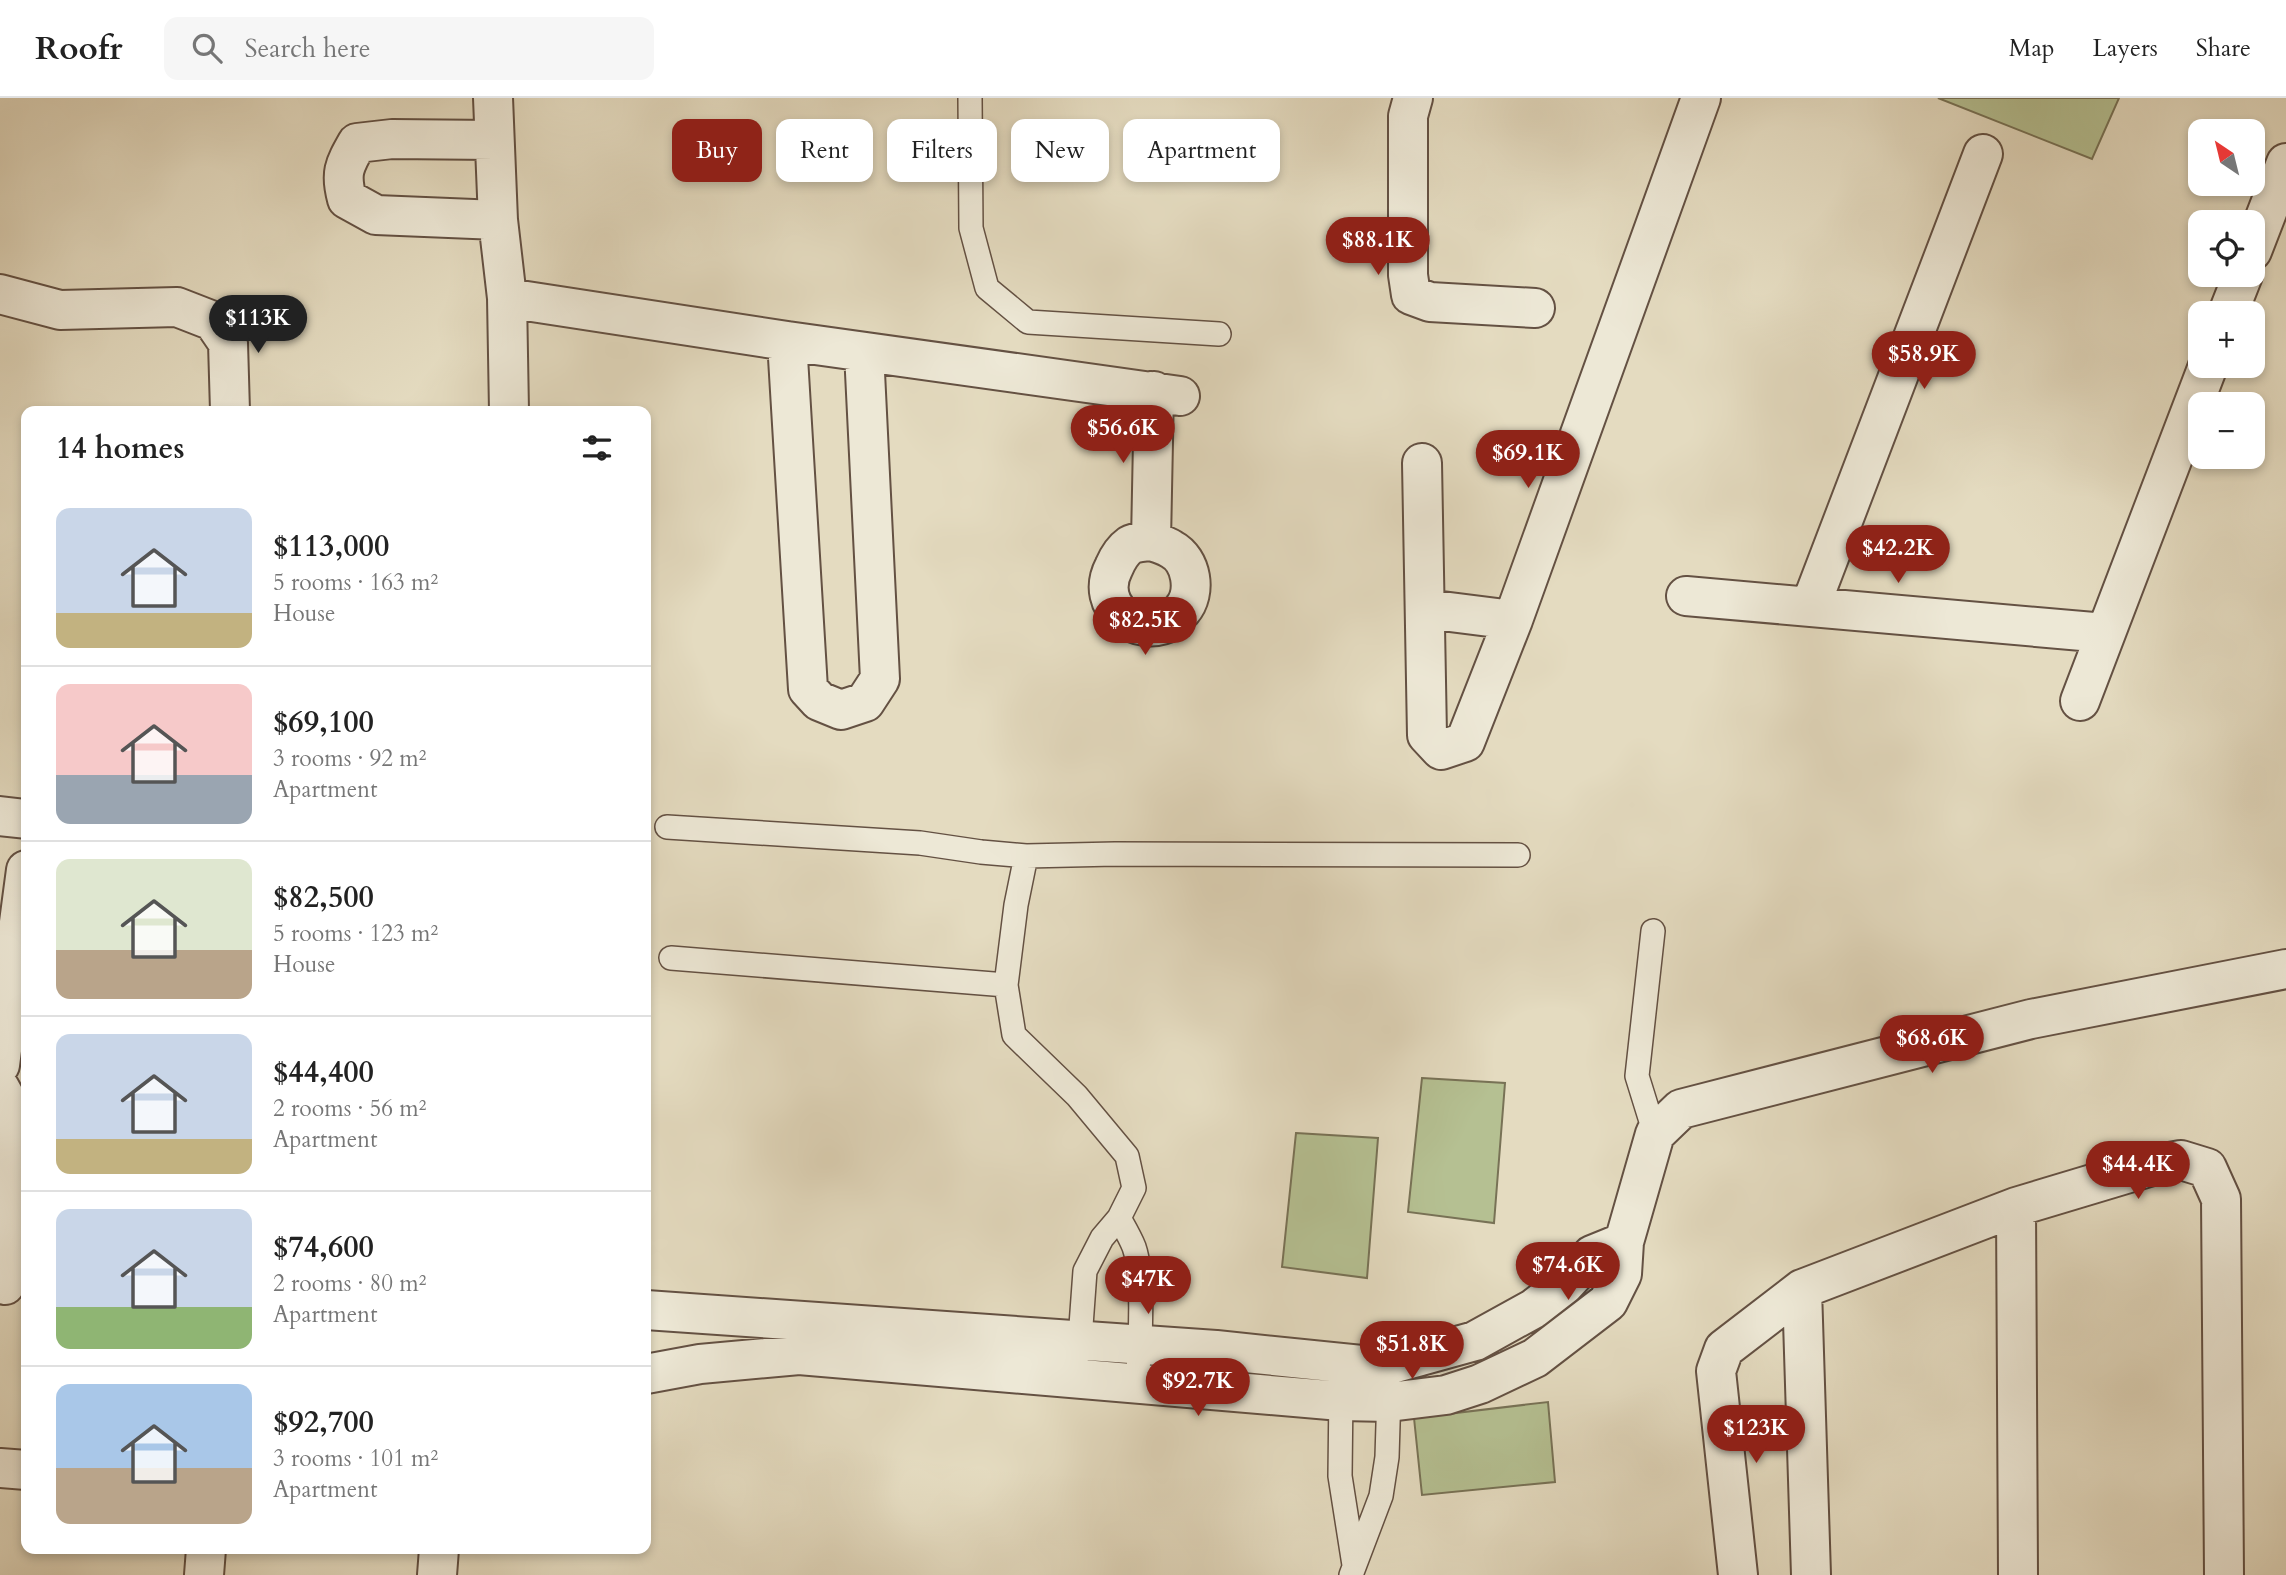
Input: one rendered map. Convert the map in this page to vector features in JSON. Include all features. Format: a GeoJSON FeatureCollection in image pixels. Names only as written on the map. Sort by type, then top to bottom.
{"type":"FeatureCollection","features":[{"type":"Feature","properties":{"kind":"street"},"geometry":{"type":"LineString","coordinates":[[493,98],[498,220],[508,298],[509,406]]}},
{"type":"Feature","properties":{"kind":"street"},"geometry":{"type":"LineString","coordinates":[[1413,98],[1408,116],[1408,275],[1411,295],[1430,302],[1535,308]]}},
{"type":"Feature","properties":{"kind":"street"},"geometry":{"type":"LineString","coordinates":[[1422,463],[1427,735],[1441,750],[1465,742],[1513,620],[1701,98]]}},
{"type":"Feature","properties":{"kind":"street"},"geometry":{"type":"LineString","coordinates":[[494,139],[392,139],[357,143],[345,163],[342,180],[347,199],[376,215],[498,220]]}},
{"type":"Feature","properties":{"kind":"street"},"geometry":{"type":"LineString","coordinates":[[1810,607],[1983,154]]}},
{"type":"Feature","properties":{"kind":"street"},"geometry":{"type":"LineString","coordinates":[[2265,217],[2286,163]]}},
{"type":"Feature","properties":{"kind":"street"},"geometry":{"type":"LineString","coordinates":[[0,294],[60,310],[177,307],[213,321],[228,343],[230,406]]}},
{"type":"Feature","properties":{"kind":"street"},"geometry":{"type":"LineString","coordinates":[[508,298],[787,341],[1167,393],[1151,541]]}},
{"type":"Feature","properties":{"kind":"street"},"geometry":{"type":"LineString","coordinates":[[787,341],[808,689],[819,702],[841,710],[865,702],[880,679],[864,352]]}},
{"type":"Feature","properties":{"kind":"street"},"geometry":{"type":"LineString","coordinates":[[2080,701],[2203,378]]}},
{"type":"Feature","properties":{"kind":"street"},"geometry":{"type":"LineString","coordinates":[[1686,596],[2105,633]]}},
{"type":"Feature","properties":{"kind":"street"},"geometry":{"type":"LineString","coordinates":[[1426,609],[1513,620]]}},
{"type":"Feature","properties":{"kind":"street"},"geometry":{"type":"LineString","coordinates":[[0,816],[21,818]]}},
{"type":"Feature","properties":{"kind":"street"},"geometry":{"type":"LineString","coordinates":[[0,1065],[21,908]]}},
{"type":"Feature","properties":{"kind":"street"},"geometry":{"type":"LineString","coordinates":[[1389,1383],[1446,1395],[1480,1384],[1535,1358],[1608,1302],[1622,1274],[1624,1242],[1655,1134],[1681,1109],[2031,1019],[2286,969]]}},
{"type":"Feature","properties":{"kind":"street"},"geometry":{"type":"LineString","coordinates":[[0,1088],[18,1121],[10,1285]]}},
{"type":"Feature","properties":{"kind":"street"},"geometry":{"type":"LineString","coordinates":[[1738,1575],[1716,1371],[1724,1349],[1802,1289],[2016,1207],[2159,1164],[2181,1160],[2207,1168],[2221,1199],[2224,1575]]}},
{"type":"Feature","properties":{"kind":"street"},"geometry":{"type":"LineString","coordinates":[[2016,1207],[2018,1575]]}},
{"type":"Feature","properties":{"kind":"street"},"geometry":{"type":"LineString","coordinates":[[651,1311],[1078,1359],[1137,1383],[1340,1401],[1389,1383],[1436,1352],[1475,1341],[1533,1309],[1564,1285],[1592,1255],[1624,1242]]}},
{"type":"Feature","properties":{"kind":"street"},"geometry":{"type":"LineString","coordinates":[[1802,1289],[1811,1575]]}},
{"type":"Feature","properties":{"kind":"street"},"geometry":{"type":"LineString","coordinates":[[1533,1309],[1562,1338]]}},
{"type":"Feature","properties":{"kind":"street"},"geometry":{"type":"LineString","coordinates":[[651,1373],[700,1364],[799,1354],[1078,1359],[1141,1345],[1381,1367],[1389,1383]]}},
{"type":"Feature","properties":{"kind":"street"},"geometry":{"type":"LineString","coordinates":[[1436,1352],[1446,1395]]}},
{"type":"Feature","properties":{"kind":"street"},"geometry":{"type":"LineString","coordinates":[[0,1468],[21,1470]]}},
{"type":"Feature","properties":{"kind":"street"},"geometry":{"type":"LineString","coordinates":[[204,1575],[206,1554]]}},
{"type":"Feature","properties":{"kind":"street"},"geometry":{"type":"LineString","coordinates":[[436,1575],[438,1554]]}},
{"type":"Feature","properties":{"kind":"lane"},"geometry":{"type":"LineString","coordinates":[[970,98],[971,228],[987,288],[1028,322],[1219,334]]}},
{"type":"Feature","properties":{"kind":"lane"},"geometry":{"type":"LineString","coordinates":[[667,827],[920,843],[1026,856],[1518,855]]}},
{"type":"Feature","properties":{"kind":"lane"},"geometry":{"type":"LineString","coordinates":[[1026,856],[1016,905],[1006,985],[1014,1035],[1077,1096],[1127,1156],[1133,1188],[1119,1218],[1102,1238],[1085,1271],[1078,1359]]}},
{"type":"Feature","properties":{"kind":"lane"},"geometry":{"type":"LineString","coordinates":[[1653,931],[1637,1076],[1655,1134]]}},
{"type":"Feature","properties":{"kind":"lane"},"geometry":{"type":"LineString","coordinates":[[671,958],[1006,985]]}},
{"type":"Feature","properties":{"kind":"lane"},"geometry":{"type":"LineString","coordinates":[[1119,1218],[1135,1249],[1141,1345],[1137,1383]]}},
{"type":"Feature","properties":{"kind":"lane"},"geometry":{"type":"LineString","coordinates":[[1342,1363],[1340,1476],[1352,1570]]}},
{"type":"Feature","properties":{"kind":"lane"},"geometry":{"type":"LineString","coordinates":[[1352,1570],[1381,1496],[1387,1457],[1389,1383]]}},
{"type":"Feature","properties":{"kind":"green space"},"geometry":{"type":"Polygon","coordinates":[[[1938,98],[2119,98],[2092,159],[1938,98]]]}},
{"type":"Feature","properties":{"kind":"green space"},"geometry":{"type":"Polygon","coordinates":[[[1422,1078],[1505,1083],[1494,1223],[1408,1212],[1422,1078]]]}},
{"type":"Feature","properties":{"kind":"green space"},"geometry":{"type":"Polygon","coordinates":[[[1296,1133],[1378,1138],[1367,1278],[1282,1267],[1296,1133]]]}},
{"type":"Feature","properties":{"kind":"green space"},"geometry":{"type":"Polygon","coordinates":[[[1548,1402],[1555,1482],[1422,1495],[1414,1418],[1548,1402]]]}}]}
